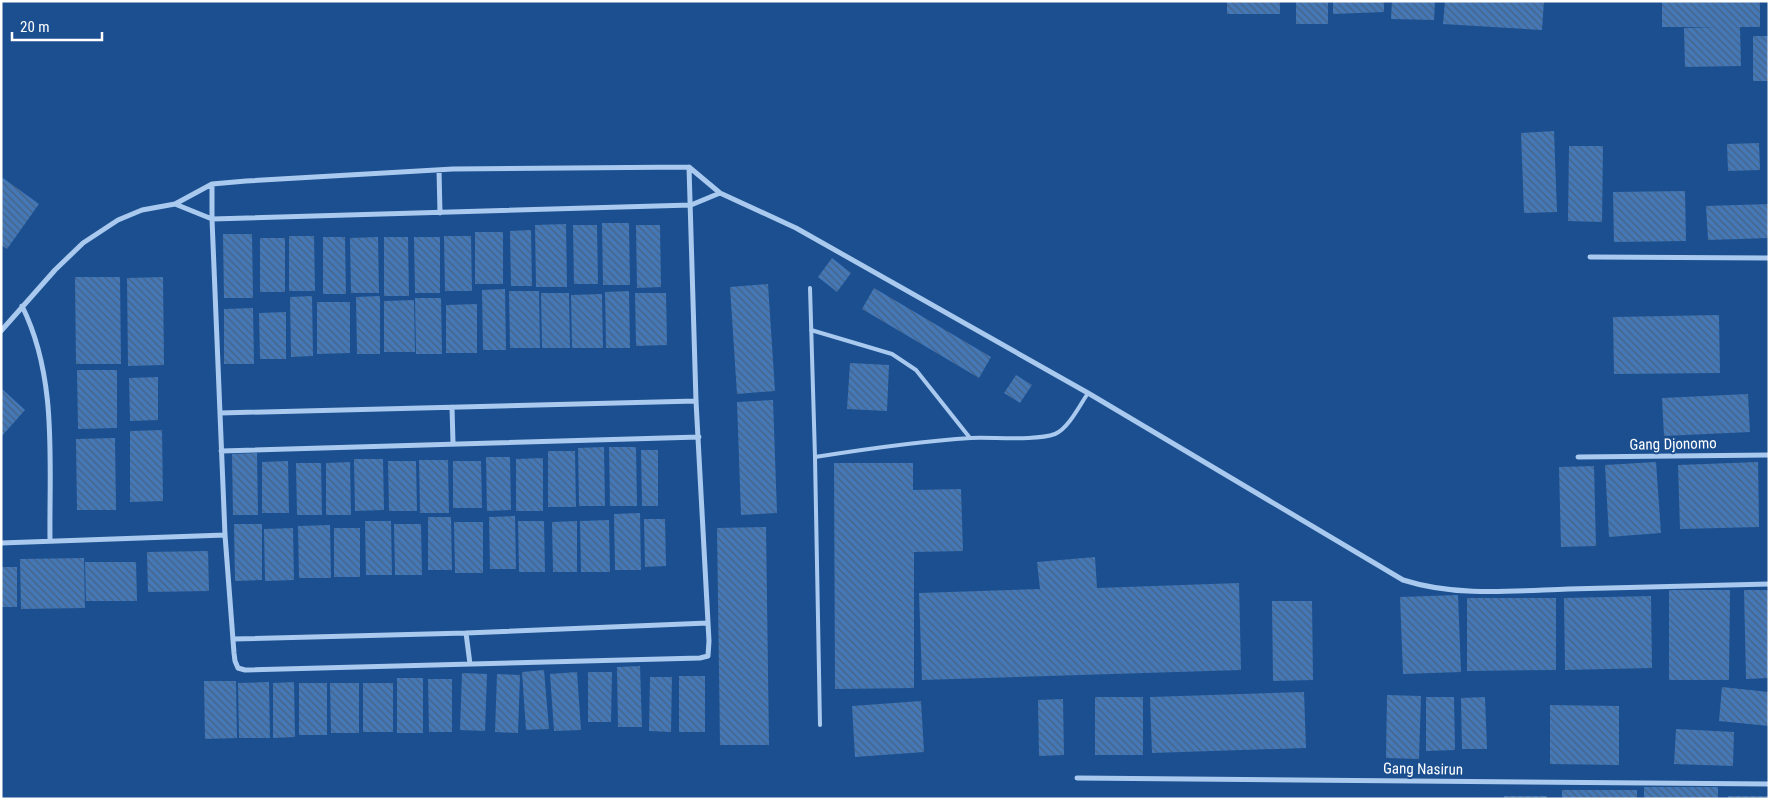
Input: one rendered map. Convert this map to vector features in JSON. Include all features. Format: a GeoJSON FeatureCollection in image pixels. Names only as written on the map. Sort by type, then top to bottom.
{"type":"FeatureCollection","features":[{"type":"Feature","properties":{"kind":"street"},"geometry":{"type":"LineString","coordinates":[[212,184],[225,535],[235,661],[238,668],[245,670],[705,657],[709,655],[708,624],[696,401],[691,205],[688,167]]}},
{"type":"Feature","properties":{"kind":"street"},"geometry":{"type":"LineString","coordinates":[[1,332],[55,270],[83,243],[126,216],[142,210],[175,204],[212,184],[246,180],[439,170],[688,167],[720,194],[796,228],[1088,393],[1403,580],[1445,590],[1493,591],[1769,584]]}},
{"type":"Feature","properties":{"kind":"street"},"geometry":{"type":"LineString","coordinates":[[439,170],[440,213]]}},
{"type":"Feature","properties":{"kind":"street"},"geometry":{"type":"LineString","coordinates":[[175,204],[212,219],[691,205],[720,194]]}},
{"type":"Feature","properties":{"kind":"street"},"geometry":{"type":"LineString","coordinates":[[1590,257],[1769,258]]}},
{"type":"Feature","properties":{"kind":"street"},"geometry":{"type":"LineString","coordinates":[[22,306],[31,324],[43,371],[49,419],[50,541]]}},
{"type":"Feature","properties":{"kind":"street"},"geometry":{"type":"LineString","coordinates":[[220,413],[696,401]]}},
{"type":"Feature","properties":{"kind":"street"},"geometry":{"type":"LineString","coordinates":[[452,407],[453,443]]}},
{"type":"Feature","properties":{"kind":"street"},"geometry":{"type":"LineString","coordinates":[[221,451],[699,437]]}},
{"type":"Feature","properties":{"kind":"street","name":"Gang Djonomo"},"geometry":{"type":"LineString","coordinates":[[1578,457],[1769,455]]}},
{"type":"Feature","properties":{"kind":"street"},"geometry":{"type":"LineString","coordinates":[[1,542],[225,535]]}},
{"type":"Feature","properties":{"kind":"street"},"geometry":{"type":"LineString","coordinates":[[233,639],[466,634],[708,624]]}},
{"type":"Feature","properties":{"kind":"street"},"geometry":{"type":"LineString","coordinates":[[466,634],[470,664]]}},
{"type":"Feature","properties":{"kind":"street","name":"Gang Nasirun"},"geometry":{"type":"LineString","coordinates":[[1077,778],[1769,784]]}},
{"type":"Feature","properties":{"kind":"lane"},"geometry":{"type":"LineString","coordinates":[[810,288],[816,457],[820,725]]}},
{"type":"Feature","properties":{"kind":"lane"},"geometry":{"type":"LineString","coordinates":[[811,330],[892,354],[916,370],[970,438]]}},
{"type":"Feature","properties":{"kind":"lane"},"geometry":{"type":"LineString","coordinates":[[816,457],[859,450],[970,438],[1036,437],[1054,434],[1066,425],[1088,393]]}},
{"type":"Feature","properties":{"kind":"building"},"geometry":{"type":"Polygon","coordinates":[[[1227,1],[1280,1],[1280,14],[1227,14],[1227,1]]]}},
{"type":"Feature","properties":{"kind":"building"},"geometry":{"type":"Polygon","coordinates":[[[1296,1],[1328,1],[1328,24],[1296,24],[1296,1]]]}},
{"type":"Feature","properties":{"kind":"building"},"geometry":{"type":"Polygon","coordinates":[[[1333,1],[1384,1],[1384,12],[1333,14],[1333,1]]]}},
{"type":"Feature","properties":{"kind":"building"},"geometry":{"type":"Polygon","coordinates":[[[1392,1],[1435,1],[1434,20],[1391,19],[1392,1]]]}},
{"type":"Feature","properties":{"kind":"building"},"geometry":{"type":"Polygon","coordinates":[[[1445,1],[1544,1],[1542,30],[1443,24],[1445,1]]]}},
{"type":"Feature","properties":{"kind":"building"},"geometry":{"type":"Polygon","coordinates":[[[1662,1],[1760,1],[1760,27],[1740,27],[1741,66],[1685,67],[1684,28],[1717,27],[1662,27],[1662,1]]]}},
{"type":"Feature","properties":{"kind":"building"},"geometry":{"type":"Polygon","coordinates":[[[1753,36],[1769,36],[1769,81],[1753,81],[1753,36]]]}},
{"type":"Feature","properties":{"kind":"building"},"geometry":{"type":"Polygon","coordinates":[[[1554,131],[1557,212],[1524,213],[1521,133],[1554,131]]]}},
{"type":"Feature","properties":{"kind":"building"},"geometry":{"type":"Polygon","coordinates":[[[1759,143],[1760,170],[1728,171],[1727,144],[1759,143]]]}},
{"type":"Feature","properties":{"kind":"building"},"geometry":{"type":"Polygon","coordinates":[[[1569,146],[1603,146],[1602,222],[1568,221],[1569,146]]]}},
{"type":"Feature","properties":{"kind":"building"},"geometry":{"type":"Polygon","coordinates":[[[3,178],[39,204],[7,249],[1,245],[1,181],[3,178]]]}},
{"type":"Feature","properties":{"kind":"building"},"geometry":{"type":"Polygon","coordinates":[[[1685,191],[1686,241],[1614,242],[1613,192],[1685,191]]]}},
{"type":"Feature","properties":{"kind":"building"},"geometry":{"type":"Polygon","coordinates":[[[1769,204],[1769,238],[1708,240],[1706,206],[1769,204]]]}},
{"type":"Feature","properties":{"kind":"building"},"geometry":{"type":"Polygon","coordinates":[[[602,223],[629,223],[630,285],[603,285],[602,223]]]}},
{"type":"Feature","properties":{"kind":"building"},"geometry":{"type":"Polygon","coordinates":[[[566,224],[567,287],[536,287],[535,225],[566,224]]]}},
{"type":"Feature","properties":{"kind":"building"},"geometry":{"type":"Polygon","coordinates":[[[573,225],[597,225],[598,284],[574,284],[573,225]]]}},
{"type":"Feature","properties":{"kind":"building"},"geometry":{"type":"Polygon","coordinates":[[[636,225],[660,225],[661,287],[637,288],[636,225]]]}},
{"type":"Feature","properties":{"kind":"building"},"geometry":{"type":"Polygon","coordinates":[[[531,230],[532,286],[511,286],[510,231],[531,230]]]}},
{"type":"Feature","properties":{"kind":"building"},"geometry":{"type":"Polygon","coordinates":[[[475,232],[503,232],[503,284],[475,284],[475,232]]]}},
{"type":"Feature","properties":{"kind":"building"},"geometry":{"type":"Polygon","coordinates":[[[223,234],[252,234],[253,298],[224,298],[223,234]]]}},
{"type":"Feature","properties":{"kind":"building"},"geometry":{"type":"Polygon","coordinates":[[[289,236],[314,236],[315,291],[289,291],[289,236]]]}},
{"type":"Feature","properties":{"kind":"building"},"geometry":{"type":"Polygon","coordinates":[[[444,236],[471,236],[472,291],[445,291],[444,236]]]}},
{"type":"Feature","properties":{"kind":"building"},"geometry":{"type":"Polygon","coordinates":[[[323,237],[345,237],[346,294],[323,294],[323,237]]]}},
{"type":"Feature","properties":{"kind":"building"},"geometry":{"type":"Polygon","coordinates":[[[378,237],[379,293],[351,293],[350,238],[378,237]]]}},
{"type":"Feature","properties":{"kind":"building"},"geometry":{"type":"Polygon","coordinates":[[[384,237],[408,237],[409,296],[384,296],[384,237]]]}},
{"type":"Feature","properties":{"kind":"building"},"geometry":{"type":"Polygon","coordinates":[[[414,237],[440,237],[440,293],[415,293],[414,237]]]}},
{"type":"Feature","properties":{"kind":"building"},"geometry":{"type":"Polygon","coordinates":[[[260,238],[285,238],[285,292],[260,292],[260,238]]]}},
{"type":"Feature","properties":{"kind":"building"},"geometry":{"type":"Polygon","coordinates":[[[832,258],[851,273],[837,292],[818,277],[832,258]]]}},
{"type":"Feature","properties":{"kind":"building"},"geometry":{"type":"Polygon","coordinates":[[[75,277],[120,277],[121,364],[76,364],[75,277]]]}},
{"type":"Feature","properties":{"kind":"building"},"geometry":{"type":"Polygon","coordinates":[[[163,277],[164,365],[128,366],[127,278],[163,277]]]}},
{"type":"Feature","properties":{"kind":"building"},"geometry":{"type":"Polygon","coordinates":[[[768,284],[775,391],[737,394],[730,287],[768,284]]]}},
{"type":"Feature","properties":{"kind":"building"},"geometry":{"type":"Polygon","coordinates":[[[874,288],[991,357],[979,378],[862,309],[874,288]]]}},
{"type":"Feature","properties":{"kind":"building"},"geometry":{"type":"Polygon","coordinates":[[[505,289],[506,350],[483,350],[482,290],[505,289]]]}},
{"type":"Feature","properties":{"kind":"building"},"geometry":{"type":"Polygon","coordinates":[[[509,291],[539,291],[540,348],[510,348],[509,291]]]}},
{"type":"Feature","properties":{"kind":"building"},"geometry":{"type":"Polygon","coordinates":[[[629,291],[630,348],[606,348],[605,292],[629,291]]]}},
{"type":"Feature","properties":{"kind":"building"},"geometry":{"type":"Polygon","coordinates":[[[541,293],[569,293],[570,348],[542,348],[541,293]]]}},
{"type":"Feature","properties":{"kind":"building"},"geometry":{"type":"Polygon","coordinates":[[[635,293],[666,293],[667,345],[636,346],[635,293]]]}},
{"type":"Feature","properties":{"kind":"building"},"geometry":{"type":"Polygon","coordinates":[[[602,294],[603,348],[572,348],[571,295],[602,294]]]}},
{"type":"Feature","properties":{"kind":"building"},"geometry":{"type":"Polygon","coordinates":[[[312,296],[313,356],[291,357],[290,297],[312,296]]]}},
{"type":"Feature","properties":{"kind":"building"},"geometry":{"type":"Polygon","coordinates":[[[380,296],[380,354],[357,354],[356,297],[380,296]]]}},
{"type":"Feature","properties":{"kind":"building"},"geometry":{"type":"Polygon","coordinates":[[[415,298],[441,298],[442,354],[416,354],[415,298]]]}},
{"type":"Feature","properties":{"kind":"building"},"geometry":{"type":"Polygon","coordinates":[[[414,300],[415,352],[384,352],[384,301],[414,300]]]}},
{"type":"Feature","properties":{"kind":"building"},"geometry":{"type":"Polygon","coordinates":[[[317,302],[350,302],[350,353],[317,354],[317,302]]]}},
{"type":"Feature","properties":{"kind":"building"},"geometry":{"type":"Polygon","coordinates":[[[477,304],[477,353],[446,353],[446,305],[477,304]]]}},
{"type":"Feature","properties":{"kind":"building"},"geometry":{"type":"Polygon","coordinates":[[[253,308],[254,364],[224,364],[224,309],[253,308]]]}},
{"type":"Feature","properties":{"kind":"building"},"geometry":{"type":"Polygon","coordinates":[[[286,312],[286,359],[260,359],[259,313],[286,312]]]}},
{"type":"Feature","properties":{"kind":"building"},"geometry":{"type":"Polygon","coordinates":[[[1719,315],[1720,373],[1614,374],[1613,317],[1719,315]]]}},
{"type":"Feature","properties":{"kind":"building"},"geometry":{"type":"Polygon","coordinates":[[[850,363],[889,365],[887,411],[847,409],[850,363]]]}},
{"type":"Feature","properties":{"kind":"building"},"geometry":{"type":"Polygon","coordinates":[[[77,370],[117,370],[117,428],[78,429],[77,370]]]}},
{"type":"Feature","properties":{"kind":"building"},"geometry":{"type":"Polygon","coordinates":[[[1016,375],[1032,385],[1020,403],[1004,393],[1016,375]]]}},
{"type":"Feature","properties":{"kind":"building"},"geometry":{"type":"Polygon","coordinates":[[[158,377],[158,420],[130,421],[129,378],[158,377]]]}},
{"type":"Feature","properties":{"kind":"building"},"geometry":{"type":"Polygon","coordinates":[[[1,388],[25,410],[1,437],[1,388]]]}},
{"type":"Feature","properties":{"kind":"building"},"geometry":{"type":"Polygon","coordinates":[[[1748,394],[1750,432],[1664,436],[1662,398],[1748,394]]]}},
{"type":"Feature","properties":{"kind":"building"},"geometry":{"type":"Polygon","coordinates":[[[773,400],[777,513],[741,515],[737,402],[773,400]]]}},
{"type":"Feature","properties":{"kind":"building"},"geometry":{"type":"Polygon","coordinates":[[[162,430],[163,501],[130,502],[130,431],[162,430]]]}},
{"type":"Feature","properties":{"kind":"building"},"geometry":{"type":"Polygon","coordinates":[[[115,438],[116,510],[77,510],[76,439],[115,438]]]}},
{"type":"Feature","properties":{"kind":"building"},"geometry":{"type":"Polygon","coordinates":[[[604,447],[605,506],[579,506],[578,448],[604,447]]]}},
{"type":"Feature","properties":{"kind":"building"},"geometry":{"type":"Polygon","coordinates":[[[609,447],[636,447],[637,506],[610,506],[609,447]]]}},
{"type":"Feature","properties":{"kind":"building"},"geometry":{"type":"Polygon","coordinates":[[[641,450],[658,450],[658,506],[642,506],[641,450]]]}},
{"type":"Feature","properties":{"kind":"building"},"geometry":{"type":"Polygon","coordinates":[[[548,451],[575,451],[576,507],[548,507],[548,451]]]}},
{"type":"Feature","properties":{"kind":"building"},"geometry":{"type":"Polygon","coordinates":[[[257,453],[258,515],[233,515],[232,454],[257,453]]]}},
{"type":"Feature","properties":{"kind":"building"},"geometry":{"type":"Polygon","coordinates":[[[486,457],[510,457],[511,510],[487,511],[486,457]]]}},
{"type":"Feature","properties":{"kind":"building"},"geometry":{"type":"Polygon","coordinates":[[[543,458],[543,511],[516,511],[516,459],[543,458]]]}},
{"type":"Feature","properties":{"kind":"building"},"geometry":{"type":"Polygon","coordinates":[[[354,459],[383,459],[384,510],[355,511],[354,459]]]}},
{"type":"Feature","properties":{"kind":"building"},"geometry":{"type":"Polygon","coordinates":[[[419,460],[448,460],[449,513],[420,513],[419,460]]]}},
{"type":"Feature","properties":{"kind":"building"},"geometry":{"type":"Polygon","coordinates":[[[288,461],[289,513],[262,513],[262,462],[288,461]]]}},
{"type":"Feature","properties":{"kind":"building"},"geometry":{"type":"Polygon","coordinates":[[[388,461],[416,461],[417,511],[389,511],[388,461]]]}},
{"type":"Feature","properties":{"kind":"building"},"geometry":{"type":"Polygon","coordinates":[[[453,461],[481,461],[482,508],[453,508],[453,461]]]}},
{"type":"Feature","properties":{"kind":"building"},"geometry":{"type":"Polygon","coordinates":[[[350,462],[351,515],[326,515],[326,463],[350,462]]]}},
{"type":"Feature","properties":{"kind":"building"},"geometry":{"type":"Polygon","coordinates":[[[1656,462],[1661,533],[1609,537],[1605,465],[1656,462]]]}},
{"type":"Feature","properties":{"kind":"building"},"geometry":{"type":"Polygon","coordinates":[[[1758,462],[1759,527],[1680,529],[1678,465],[1758,462]]]}},
{"type":"Feature","properties":{"kind":"building"},"geometry":{"type":"Polygon","coordinates":[[[296,463],[321,463],[322,515],[297,515],[296,463]]]}},
{"type":"Feature","properties":{"kind":"building"},"geometry":{"type":"Polygon","coordinates":[[[834,463],[913,463],[913,490],[961,489],[963,551],[914,552],[914,688],[835,689],[834,463]]]}},
{"type":"Feature","properties":{"kind":"building"},"geometry":{"type":"Polygon","coordinates":[[[1594,466],[1596,546],[1561,547],[1559,467],[1594,466]]]}},
{"type":"Feature","properties":{"kind":"building"},"geometry":{"type":"Polygon","coordinates":[[[640,513],[641,570],[615,570],[614,514],[640,513]]]}},
{"type":"Feature","properties":{"kind":"building"},"geometry":{"type":"Polygon","coordinates":[[[515,516],[516,569],[490,569],[489,517],[515,516]]]}},
{"type":"Feature","properties":{"kind":"building"},"geometry":{"type":"Polygon","coordinates":[[[428,517],[451,517],[452,570],[428,570],[428,517]]]}},
{"type":"Feature","properties":{"kind":"building"},"geometry":{"type":"Polygon","coordinates":[[[644,519],[665,519],[666,566],[645,567],[644,519]]]}},
{"type":"Feature","properties":{"kind":"building"},"geometry":{"type":"Polygon","coordinates":[[[609,520],[610,572],[581,572],[580,521],[609,520]]]}},
{"type":"Feature","properties":{"kind":"building"},"geometry":{"type":"Polygon","coordinates":[[[365,521],[391,521],[392,575],[366,575],[365,521]]]}},
{"type":"Feature","properties":{"kind":"building"},"geometry":{"type":"Polygon","coordinates":[[[518,521],[544,521],[545,572],[519,572],[518,521]]]}},
{"type":"Feature","properties":{"kind":"building"},"geometry":{"type":"Polygon","coordinates":[[[577,521],[577,572],[553,572],[552,522],[577,521]]]}},
{"type":"Feature","properties":{"kind":"building"},"geometry":{"type":"Polygon","coordinates":[[[454,522],[483,522],[483,573],[455,573],[454,522]]]}},
{"type":"Feature","properties":{"kind":"building"},"geometry":{"type":"Polygon","coordinates":[[[234,524],[262,524],[262,580],[235,581],[234,524]]]}},
{"type":"Feature","properties":{"kind":"building"},"geometry":{"type":"Polygon","coordinates":[[[394,524],[421,524],[422,575],[395,575],[394,524]]]}},
{"type":"Feature","properties":{"kind":"building"},"geometry":{"type":"Polygon","coordinates":[[[330,525],[331,578],[299,578],[298,526],[330,525]]]}},
{"type":"Feature","properties":{"kind":"building"},"geometry":{"type":"Polygon","coordinates":[[[766,527],[769,745],[720,745],[717,528],[766,527]]]}},
{"type":"Feature","properties":{"kind":"building"},"geometry":{"type":"Polygon","coordinates":[[[293,528],[294,580],[265,581],[264,529],[293,528]]]}},
{"type":"Feature","properties":{"kind":"building"},"geometry":{"type":"Polygon","coordinates":[[[334,528],[360,528],[360,577],[334,577],[334,528]]]}},
{"type":"Feature","properties":{"kind":"building"},"geometry":{"type":"Polygon","coordinates":[[[208,551],[209,591],[148,592],[147,552],[208,551]]]}},
{"type":"Feature","properties":{"kind":"building"},"geometry":{"type":"Polygon","coordinates":[[[1095,557],[1097,588],[1239,583],[1241,670],[922,680],[919,593],[1040,589],[1037,562],[1095,557]]]}},
{"type":"Feature","properties":{"kind":"building"},"geometry":{"type":"Polygon","coordinates":[[[84,558],[85,608],[21,609],[20,559],[84,558]]]}},
{"type":"Feature","properties":{"kind":"building"},"geometry":{"type":"Polygon","coordinates":[[[85,562],[136,562],[137,601],[86,601],[85,562]]]}},
{"type":"Feature","properties":{"kind":"building"},"geometry":{"type":"Polygon","coordinates":[[[1,567],[17,567],[17,607],[1,607],[1,567]]]}},
{"type":"Feature","properties":{"kind":"building"},"geometry":{"type":"Polygon","coordinates":[[[1669,590],[1730,590],[1729,680],[1669,680],[1669,590]]]}},
{"type":"Feature","properties":{"kind":"building"},"geometry":{"type":"Polygon","coordinates":[[[1744,590],[1769,590],[1769,678],[1746,679],[1744,590]]]}},
{"type":"Feature","properties":{"kind":"building"},"geometry":{"type":"Polygon","coordinates":[[[1458,595],[1461,672],[1403,674],[1400,597],[1458,595]]]}},
{"type":"Feature","properties":{"kind":"building"},"geometry":{"type":"Polygon","coordinates":[[[1651,596],[1652,668],[1565,670],[1564,598],[1651,596]]]}},
{"type":"Feature","properties":{"kind":"building"},"geometry":{"type":"Polygon","coordinates":[[[1467,598],[1556,598],[1556,670],[1467,671],[1467,598]]]}},
{"type":"Feature","properties":{"kind":"building"},"geometry":{"type":"Polygon","coordinates":[[[1272,601],[1312,601],[1313,680],[1273,681],[1272,601]]]}},
{"type":"Feature","properties":{"kind":"building"},"geometry":{"type":"Polygon","coordinates":[[[640,666],[642,727],[618,727],[617,667],[640,666]]]}},
{"type":"Feature","properties":{"kind":"building"},"geometry":{"type":"Polygon","coordinates":[[[544,670],[549,729],[526,730],[522,672],[544,670]]]}},
{"type":"Feature","properties":{"kind":"building"},"geometry":{"type":"Polygon","coordinates":[[[577,672],[581,730],[554,731],[550,674],[577,672]]]}},
{"type":"Feature","properties":{"kind":"building"},"geometry":{"type":"Polygon","coordinates":[[[588,672],[612,672],[611,722],[588,722],[588,672]]]}},
{"type":"Feature","properties":{"kind":"building"},"geometry":{"type":"Polygon","coordinates":[[[462,673],[487,674],[485,731],[460,730],[462,673]]]}},
{"type":"Feature","properties":{"kind":"building"},"geometry":{"type":"Polygon","coordinates":[[[497,674],[520,675],[518,733],[495,732],[497,674]]]}},
{"type":"Feature","properties":{"kind":"building"},"geometry":{"type":"Polygon","coordinates":[[[679,676],[705,676],[705,732],[679,732],[679,676]]]}},
{"type":"Feature","properties":{"kind":"building"},"geometry":{"type":"Polygon","coordinates":[[[650,677],[672,677],[671,732],[649,731],[650,677]]]}},
{"type":"Feature","properties":{"kind":"building"},"geometry":{"type":"Polygon","coordinates":[[[397,678],[423,678],[423,733],[397,733],[397,678]]]}},
{"type":"Feature","properties":{"kind":"building"},"geometry":{"type":"Polygon","coordinates":[[[428,679],[452,679],[452,732],[429,732],[428,679]]]}},
{"type":"Feature","properties":{"kind":"building"},"geometry":{"type":"Polygon","coordinates":[[[204,681],[236,681],[237,738],[205,739],[204,681]]]}},
{"type":"Feature","properties":{"kind":"building"},"geometry":{"type":"Polygon","coordinates":[[[269,682],[270,738],[239,738],[238,683],[269,682]]]}},
{"type":"Feature","properties":{"kind":"building"},"geometry":{"type":"Polygon","coordinates":[[[294,682],[295,737],[273,738],[273,683],[294,682]]]}},
{"type":"Feature","properties":{"kind":"building"},"geometry":{"type":"Polygon","coordinates":[[[299,683],[327,683],[327,735],[299,735],[299,683]]]}},
{"type":"Feature","properties":{"kind":"building"},"geometry":{"type":"Polygon","coordinates":[[[330,683],[359,683],[359,733],[331,733],[330,683]]]}},
{"type":"Feature","properties":{"kind":"building"},"geometry":{"type":"Polygon","coordinates":[[[363,683],[393,683],[393,732],[363,732],[363,683]]]}},
{"type":"Feature","properties":{"kind":"building"},"geometry":{"type":"Polygon","coordinates":[[[1722,687],[1769,692],[1769,726],[1719,721],[1722,687]]]}},
{"type":"Feature","properties":{"kind":"building"},"geometry":{"type":"Polygon","coordinates":[[[1304,692],[1306,748],[1152,753],[1150,697],[1304,692]]]}},
{"type":"Feature","properties":{"kind":"building"},"geometry":{"type":"Polygon","coordinates":[[[1387,695],[1421,696],[1419,759],[1386,758],[1387,695]]]}},
{"type":"Feature","properties":{"kind":"building"},"geometry":{"type":"Polygon","coordinates":[[[1095,697],[1143,697],[1143,755],[1095,755],[1095,697]]]}},
{"type":"Feature","properties":{"kind":"building"},"geometry":{"type":"Polygon","coordinates":[[[1426,697],[1454,697],[1455,750],[1426,751],[1426,697]]]}},
{"type":"Feature","properties":{"kind":"building"},"geometry":{"type":"Polygon","coordinates":[[[1485,697],[1487,749],[1462,749],[1461,698],[1485,697]]]}},
{"type":"Feature","properties":{"kind":"building"},"geometry":{"type":"Polygon","coordinates":[[[1063,699],[1064,755],[1039,756],[1038,700],[1063,699]]]}},
{"type":"Feature","properties":{"kind":"building"},"geometry":{"type":"Polygon","coordinates":[[[921,701],[924,752],[855,757],[852,706],[921,701]]]}},
{"type":"Feature","properties":{"kind":"building"},"geometry":{"type":"Polygon","coordinates":[[[1550,705],[1619,706],[1619,765],[1550,764],[1550,705]]]}},
{"type":"Feature","properties":{"kind":"building"},"geometry":{"type":"Polygon","coordinates":[[[1676,729],[1734,732],[1733,766],[1674,764],[1676,729]]]}},
{"type":"Feature","properties":{"kind":"building"},"geometry":{"type":"Polygon","coordinates":[[[1644,787],[1718,787],[1718,799],[1644,799],[1644,787]]]}},
{"type":"Feature","properties":{"kind":"building"},"geometry":{"type":"Polygon","coordinates":[[[1562,790],[1637,790],[1637,799],[1562,799],[1562,790]]]}},
{"type":"Feature","properties":{"kind":"building"},"geometry":{"type":"Polygon","coordinates":[[[1504,796],[1547,796],[1547,799],[1504,799],[1504,796]]]}},
{"type":"Feature","properties":{"kind":"building"},"geometry":{"type":"Polygon","coordinates":[[[1728,796],[1769,796],[1769,799],[1728,799],[1728,796]]]}}]}
